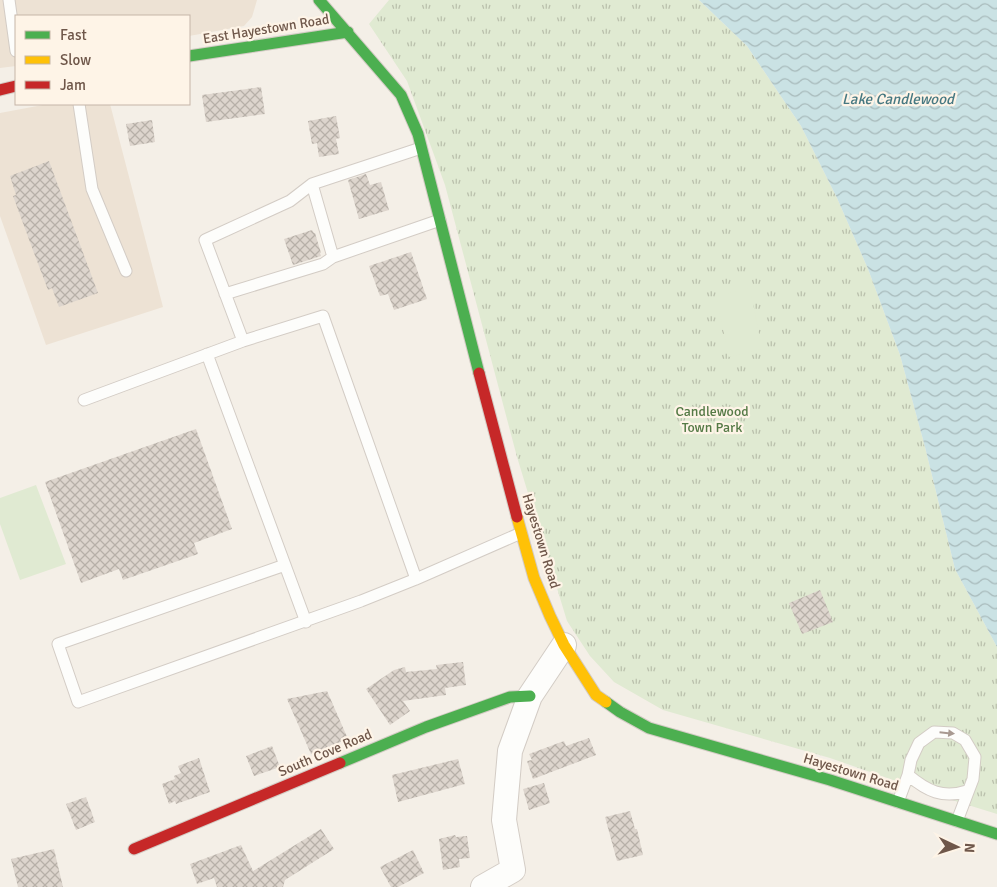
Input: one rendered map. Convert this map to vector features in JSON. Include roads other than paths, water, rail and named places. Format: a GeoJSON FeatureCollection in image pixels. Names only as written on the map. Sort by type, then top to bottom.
{"type":"FeatureCollection","features":[{"type":"Feature","properties":{"kind":"street","name":"Hayestown Road"},"geometry":{"type":"LineString","coordinates":[[319,0],[401,95],[418,134],[534,578],[564,645],[596,695],[620,712],[649,728],[830,780],[997,834]]}},
{"type":"Feature","properties":{"kind":"street","name":"East Hayestown Road"},"geometry":{"type":"LineString","coordinates":[[190,56],[348,32]]}},
{"type":"Feature","properties":{"kind":"street"},"geometry":{"type":"LineString","coordinates":[[0,90],[15,86]]}},
{"type":"Feature","properties":{"kind":"street"},"geometry":{"type":"LineString","coordinates":[[483,887],[515,878],[504,820],[510,752],[530,696],[564,645]]}},
{"type":"Feature","properties":{"kind":"street","name":"South Cove Road"},"geometry":{"type":"LineString","coordinates":[[134,849],[426,727],[510,697],[530,696]]}},
{"type":"Feature","properties":{"kind":"lane"},"geometry":{"type":"LineString","coordinates":[[9,0],[15,44]]}},
{"type":"Feature","properties":{"kind":"lane"},"geometry":{"type":"LineString","coordinates":[[79,105],[92,189],[126,272]]}},
{"type":"Feature","properties":{"kind":"lane"},"geometry":{"type":"LineString","coordinates":[[243,341],[206,240],[290,200],[312,184],[421,148]]}},
{"type":"Feature","properties":{"kind":"lane"},"geometry":{"type":"LineString","coordinates":[[312,184],[333,257]]}},
{"type":"Feature","properties":{"kind":"lane"},"geometry":{"type":"LineString","coordinates":[[226,294],[323,264],[333,257],[440,220]]}},
{"type":"Feature","properties":{"kind":"lane"},"geometry":{"type":"LineString","coordinates":[[84,400],[243,341],[323,316],[416,579]]}},
{"type":"Feature","properties":{"kind":"lane"},"geometry":{"type":"LineString","coordinates":[[207,354],[306,622]]}},
{"type":"Feature","properties":{"kind":"lane"},"geometry":{"type":"LineString","coordinates":[[285,565],[58,644],[78,702],[306,622],[416,579],[521,533]]}},
{"type":"Feature","properties":{"kind":"lane"},"geometry":{"type":"LineString","coordinates":[[898,802],[908,775],[911,760],[919,743],[934,732],[953,733],[965,740],[974,757],[973,779],[967,791],[958,821]]}},
{"type":"Feature","properties":{"kind":"lane"},"geometry":{"type":"LineString","coordinates":[[908,775],[933,792],[955,795],[967,791]]}},
{"type":"Feature","properties":{"kind":"water","name":"Lake Candlewood"},"geometry":{"type":"Polygon","coordinates":[[[699,0],[997,0],[997,647],[955,569],[900,355],[868,269],[837,198],[801,126],[747,46],[699,0]]]}},
{"type":"Feature","properties":{"kind":"park label","name":"Candlewood Town Park"},"geometry":{"type":"Point","coordinates":[712,420]}}]}
